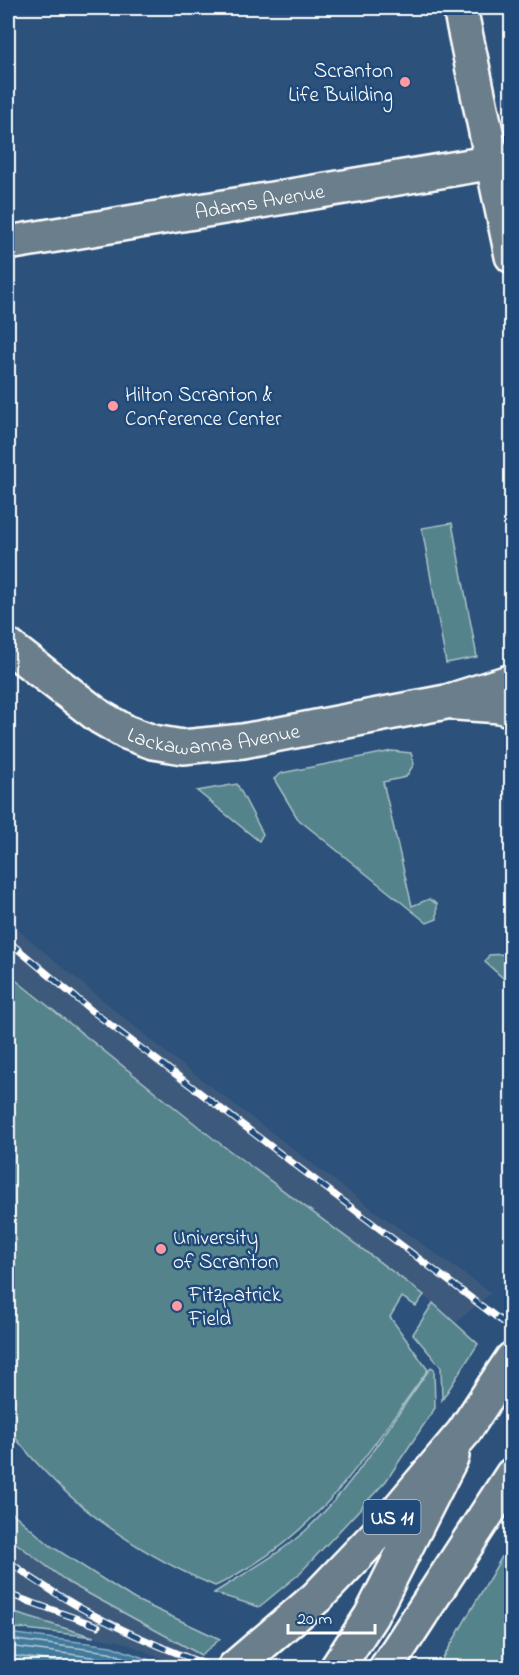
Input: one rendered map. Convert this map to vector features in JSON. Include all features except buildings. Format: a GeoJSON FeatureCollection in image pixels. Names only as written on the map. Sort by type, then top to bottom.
{"type":"FeatureCollection","features":[{"type":"Feature","properties":{"kind":"main road"},"geometry":{"type":"LineString","coordinates":[[460,8],[503,161],[512,256]]}},
{"type":"Feature","properties":{"kind":"main road","name":"Adams Avenue"},"geometry":{"type":"LineString","coordinates":[[8,243],[503,161]]}},
{"type":"Feature","properties":{"kind":"main road","name":"Lackawanna Avenue"},"geometry":{"type":"LineString","coordinates":[[8,646],[100,717],[126,732],[153,742],[183,747],[243,741],[446,702],[512,681]]}},
{"type":"Feature","properties":{"kind":"main road","name":"Lackawanna Avenue"},"geometry":{"type":"LineString","coordinates":[[446,702],[500,706],[512,710]]}},
{"type":"Feature","properties":{"kind":"main road","name":"US 11"},"geometry":{"type":"LineString","coordinates":[[234,1668],[317,1597],[382,1529],[464,1433],[512,1359]]}},
{"type":"Feature","properties":{"kind":"main road"},"geometry":{"type":"LineString","coordinates":[[337,1668],[371,1616],[464,1433]]}},
{"type":"Feature","properties":{"kind":"main road"},"geometry":{"type":"LineString","coordinates":[[386,1668],[512,1475]]}},
{"type":"Feature","properties":{"kind":"shaded area"},"geometry":{"type":"Polygon","coordinates":[[[8,922],[168,1054],[375,1211],[491,1293],[457,1322],[156,1093],[8,974],[8,922]]]}},
{"type":"Feature","properties":{"kind":"shaded area"},"geometry":{"type":"Polygon","coordinates":[[[8,1537],[69,1583],[201,1655],[184,1667],[122,1642],[94,1637],[8,1611],[8,1537]]]}},
{"type":"Feature","properties":{"kind":"green space"},"geometry":{"type":"Polygon","coordinates":[[[452,523],[477,657],[446,663],[422,528],[452,523]]]}},
{"type":"Feature","properties":{"kind":"green space"},"geometry":{"type":"Polygon","coordinates":[[[392,751],[411,753],[414,764],[406,777],[383,782],[412,906],[429,899],[437,904],[437,919],[427,923],[298,819],[274,779],[282,773],[392,751]]]}},
{"type":"Feature","properties":{"kind":"green space"},"geometry":{"type":"Polygon","coordinates":[[[237,784],[263,834],[259,841],[197,791],[237,784]]]}},
{"type":"Feature","properties":{"kind":"green space"},"geometry":{"type":"Polygon","coordinates":[[[504,954],[507,975],[511,975],[511,985],[485,962],[489,955],[504,954]]]}},
{"type":"Feature","properties":{"kind":"green space","name":"Fitzpatrick Field"},"geometry":{"type":"Polygon","coordinates":[[[8,974],[214,1139],[424,1295],[416,1306],[402,1297],[390,1317],[428,1370],[369,1451],[327,1502],[279,1547],[215,1586],[156,1557],[101,1521],[51,1478],[8,1428],[8,974]]]}},
{"type":"Feature","properties":{"kind":"green space"},"geometry":{"type":"Polygon","coordinates":[[[433,1303],[478,1344],[442,1400],[441,1367],[413,1334],[433,1303]]]}},
{"type":"Feature","properties":{"kind":"green space"},"geometry":{"type":"Polygon","coordinates":[[[431,1367],[434,1369],[435,1408],[386,1481],[299,1574],[259,1607],[214,1593],[284,1548],[323,1513],[372,1452],[431,1367]]]}},
{"type":"Feature","properties":{"kind":"green space"},"geometry":{"type":"Polygon","coordinates":[[[8,1509],[51,1546],[134,1599],[220,1639],[201,1655],[69,1583],[8,1537],[8,1509]]]}},
{"type":"Feature","properties":{"kind":"green space"},"geometry":{"type":"Polygon","coordinates":[[[511,1541],[511,1667],[438,1667],[511,1541]]]}},
{"type":"Feature","properties":{"kind":"green space"},"geometry":{"type":"Polygon","coordinates":[[[8,1611],[94,1637],[8,1627],[8,1611]]]}},
{"type":"Feature","properties":{"kind":"water"},"geometry":{"type":"Polygon","coordinates":[[[8,1633],[111,1646],[168,1667],[8,1667],[8,1633]]]}},
{"type":"Feature","properties":{"kind":"railway"},"geometry":{"type":"LineString","coordinates":[[8,941],[92,1011],[512,1329]]}},
{"type":"Feature","properties":{"kind":"railway"},"geometry":{"type":"LineString","coordinates":[[8,1561],[82,1609],[161,1647],[216,1668]]}},
{"type":"Feature","properties":{"kind":"railway"},"geometry":{"type":"LineString","coordinates":[[8,1594],[98,1626]]}},
{"type":"Feature","properties":{"kind":"place","name":"Scranton Life Building"},"geometry":{"type":"Point","coordinates":[405,82]}},
{"type":"Feature","properties":{"kind":"place","name":"Hilton Scranton & Conference Center"},"geometry":{"type":"Point","coordinates":[113,406]}},
{"type":"Feature","properties":{"kind":"place","name":"University of Scranton"},"geometry":{"type":"Point","coordinates":[161,1249]}},
{"type":"Feature","properties":{"kind":"place","name":"Fitzpatrick Field"},"geometry":{"type":"Point","coordinates":[177,1306]}}]}
